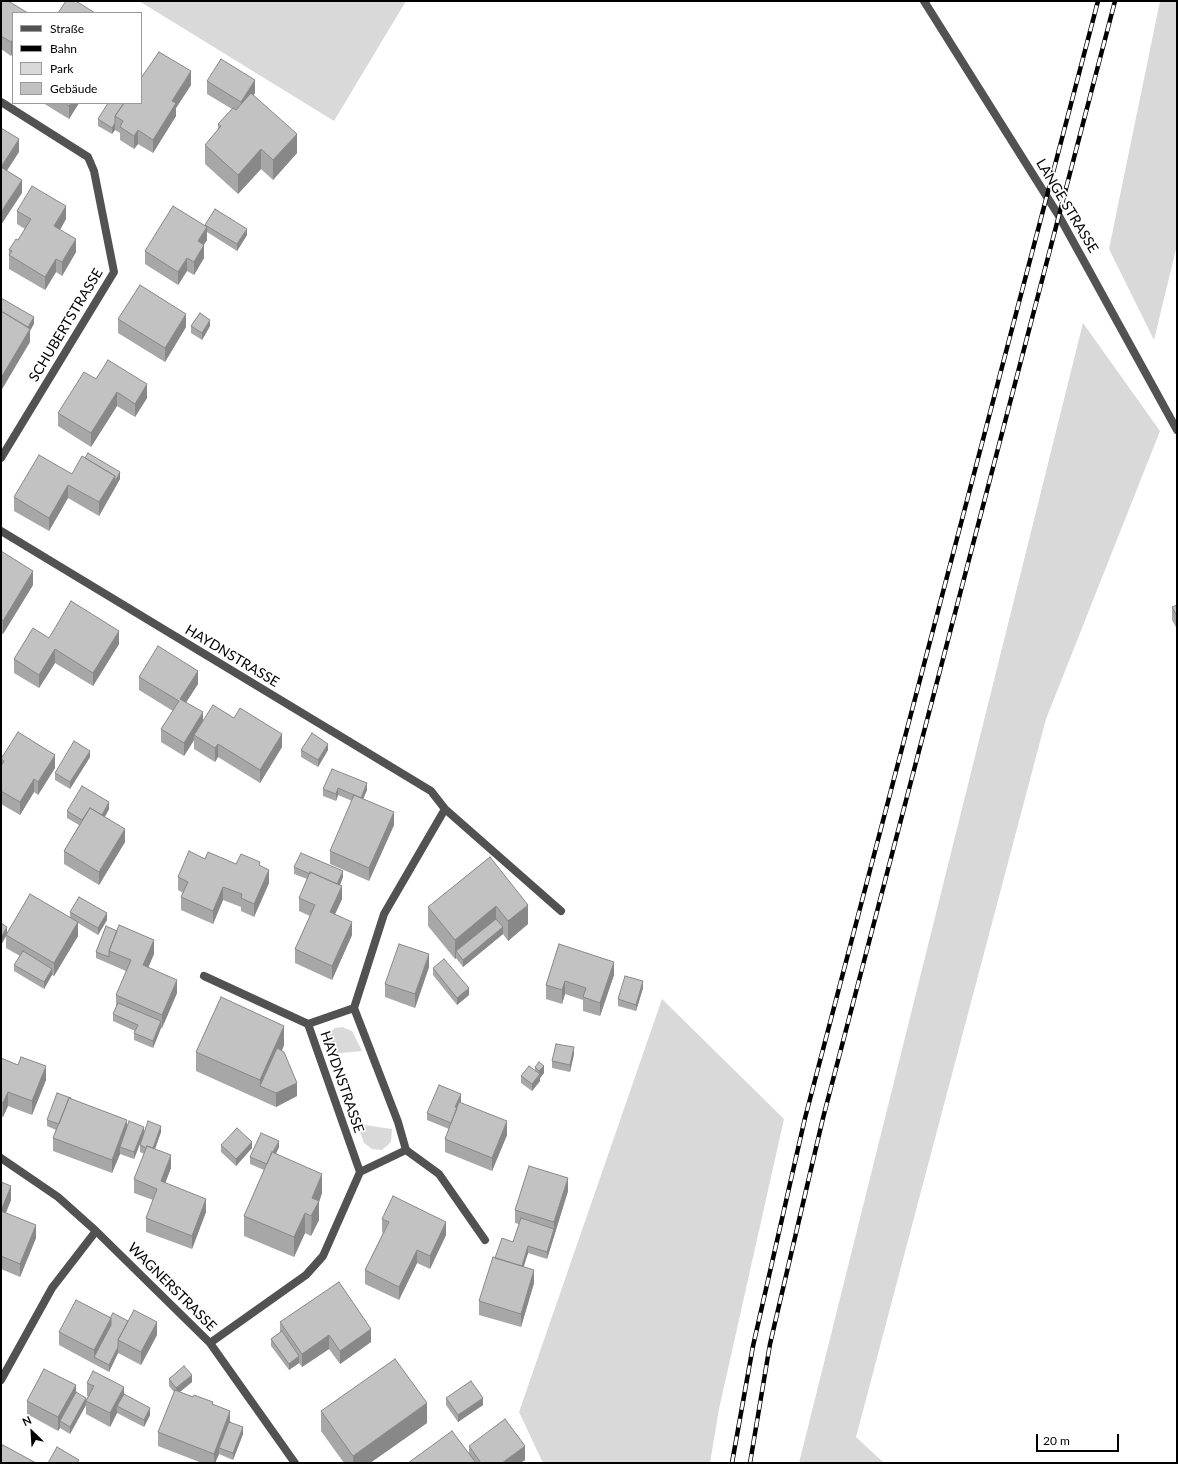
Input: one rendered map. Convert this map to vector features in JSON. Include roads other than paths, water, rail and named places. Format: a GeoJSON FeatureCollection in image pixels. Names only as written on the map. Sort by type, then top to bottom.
{"type":"FeatureCollection","features":[{"type":"Feature","properties":{"kind":"street","name":"LANGE STRASSE"},"geometry":{"type":"LineString","coordinates":[[924,1],[1060,216],[1177,430]]}},
{"type":"Feature","properties":{"kind":"street","name":"SCHUBERTSTRASSE"},"geometry":{"type":"LineString","coordinates":[[1,102],[88,157],[94,171],[114,272],[1,458]]}},
{"type":"Feature","properties":{"kind":"street","name":"HAYDNSTRASSE"},"geometry":{"type":"LineString","coordinates":[[1,531],[431,791],[445,809],[561,911]]}},
{"type":"Feature","properties":{"kind":"street"},"geometry":{"type":"LineString","coordinates":[[445,809],[384,914],[354,1008],[398,1122],[406,1150],[439,1174],[485,1240]]}},
{"type":"Feature","properties":{"kind":"street"},"geometry":{"type":"LineString","coordinates":[[204,976],[308,1024]]}},
{"type":"Feature","properties":{"kind":"street","name":"HAYDNSTRASSE"},"geometry":{"type":"LineString","coordinates":[[354,1008],[308,1024],[360,1172]]}},
{"type":"Feature","properties":{"kind":"street"},"geometry":{"type":"LineString","coordinates":[[210,1343],[306,1275],[323,1256],[360,1172],[406,1150]]}},
{"type":"Feature","properties":{"kind":"street","name":"WAGNERSTRASSE"},"geometry":{"type":"LineString","coordinates":[[1,1158],[58,1198],[96,1231],[210,1343],[295,1463]]}},
{"type":"Feature","properties":{"kind":"street"},"geometry":{"type":"LineString","coordinates":[[1,1380],[52,1288],[96,1231]]}},
{"type":"Feature","properties":{"kind":"railway"},"geometry":{"type":"LineString","coordinates":[[732,1463],[753,1346],[805,1118],[1098,1]]}},
{"type":"Feature","properties":{"kind":"railway"},"geometry":{"type":"LineString","coordinates":[[750,1463],[770,1344],[823,1118],[1115,1]]}}]}
